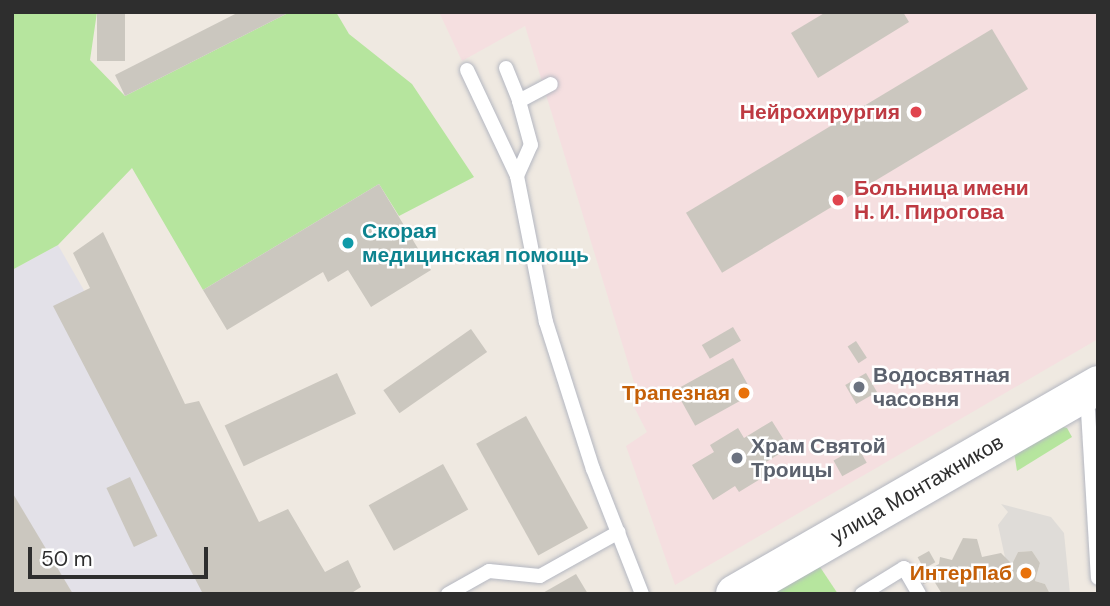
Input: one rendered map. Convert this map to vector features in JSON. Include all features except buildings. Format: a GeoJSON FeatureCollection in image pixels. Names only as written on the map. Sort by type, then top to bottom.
{"type":"FeatureCollection","features":[{"type":"Feature","properties":{"kind":"main road","name":"улица Монтажников"},"geometry":{"type":"LineString","coordinates":[[735,594],[1092,388]]}},
{"type":"Feature","properties":{"kind":"lane"},"geometry":{"type":"LineString","coordinates":[[506,68],[519,101],[531,145],[517,176]]}},
{"type":"Feature","properties":{"kind":"lane"},"geometry":{"type":"LineString","coordinates":[[467,70],[517,176],[546,322],[593,469],[642,594]]}},
{"type":"Feature","properties":{"kind":"lane"},"geometry":{"type":"LineString","coordinates":[[519,101],[551,84]]}},
{"type":"Feature","properties":{"kind":"lane"},"geometry":{"type":"LineString","coordinates":[[1092,388],[1098,578]]}},
{"type":"Feature","properties":{"kind":"lane"},"geometry":{"type":"LineString","coordinates":[[448,594],[489,572],[540,576],[619,532]]}},
{"type":"Feature","properties":{"kind":"lane"},"geometry":{"type":"LineString","coordinates":[[862,594],[904,568],[919,594]]}},
{"type":"Feature","properties":{"kind":"shaded area","name":"Больница имени Н. И. Пирогова"},"geometry":{"type":"Polygon","coordinates":[[[439,12],[1098,12],[1098,339],[675,585],[626,446],[647,432],[634,407],[640,402],[525,26],[462,61],[439,12]]]}},
{"type":"Feature","properties":{"kind":"shaded area"},"geometry":{"type":"Polygon","coordinates":[[[58,245],[258,594],[12,594],[12,270],[58,245]]]}},
{"type":"Feature","properties":{"kind":"shaded area"},"geometry":{"type":"Polygon","coordinates":[[[1001,504],[1051,517],[1064,533],[1070,594],[1050,594],[1045,584],[1035,581],[1040,563],[1032,551],[1018,552],[1012,564],[1006,562],[998,525],[1008,512],[1001,504]]]}},
{"type":"Feature","properties":{"kind":"green space"},"geometry":{"type":"Polygon","coordinates":[[[12,12],[97,12],[90,60],[125,96],[290,12],[336,12],[349,34],[412,84],[474,177],[399,216],[379,184],[203,290],[132,168],[58,245],[12,270],[12,12]]]}},
{"type":"Feature","properties":{"kind":"green space"},"geometry":{"type":"Polygon","coordinates":[[[1057,425],[1067,428],[1072,437],[1017,471],[1014,452],[1057,425]]]}},
{"type":"Feature","properties":{"kind":"green space"},"geometry":{"type":"Polygon","coordinates":[[[820,567],[838,594],[772,594],[820,567]]]}},
{"type":"Feature","properties":{"kind":"place","name":"Нейрохирургия"},"geometry":{"type":"Point","coordinates":[916,112]}},
{"type":"Feature","properties":{"kind":"place","name":"Больница имени Н. И. Пирогова"},"geometry":{"type":"Point","coordinates":[838,200]}},
{"type":"Feature","properties":{"kind":"place","name":"Скорая медицинская помощь"},"geometry":{"type":"Point","coordinates":[348,243]}},
{"type":"Feature","properties":{"kind":"place","name":"Водосвятная часовня"},"geometry":{"type":"Point","coordinates":[859,387]}},
{"type":"Feature","properties":{"kind":"place","name":"Трапезная"},"geometry":{"type":"Point","coordinates":[744,393]}},
{"type":"Feature","properties":{"kind":"place","name":"Храм Святой Троицы"},"geometry":{"type":"Point","coordinates":[737,458]}},
{"type":"Feature","properties":{"kind":"place","name":"ИнтерПаб"},"geometry":{"type":"Point","coordinates":[1026,573]}}]}
